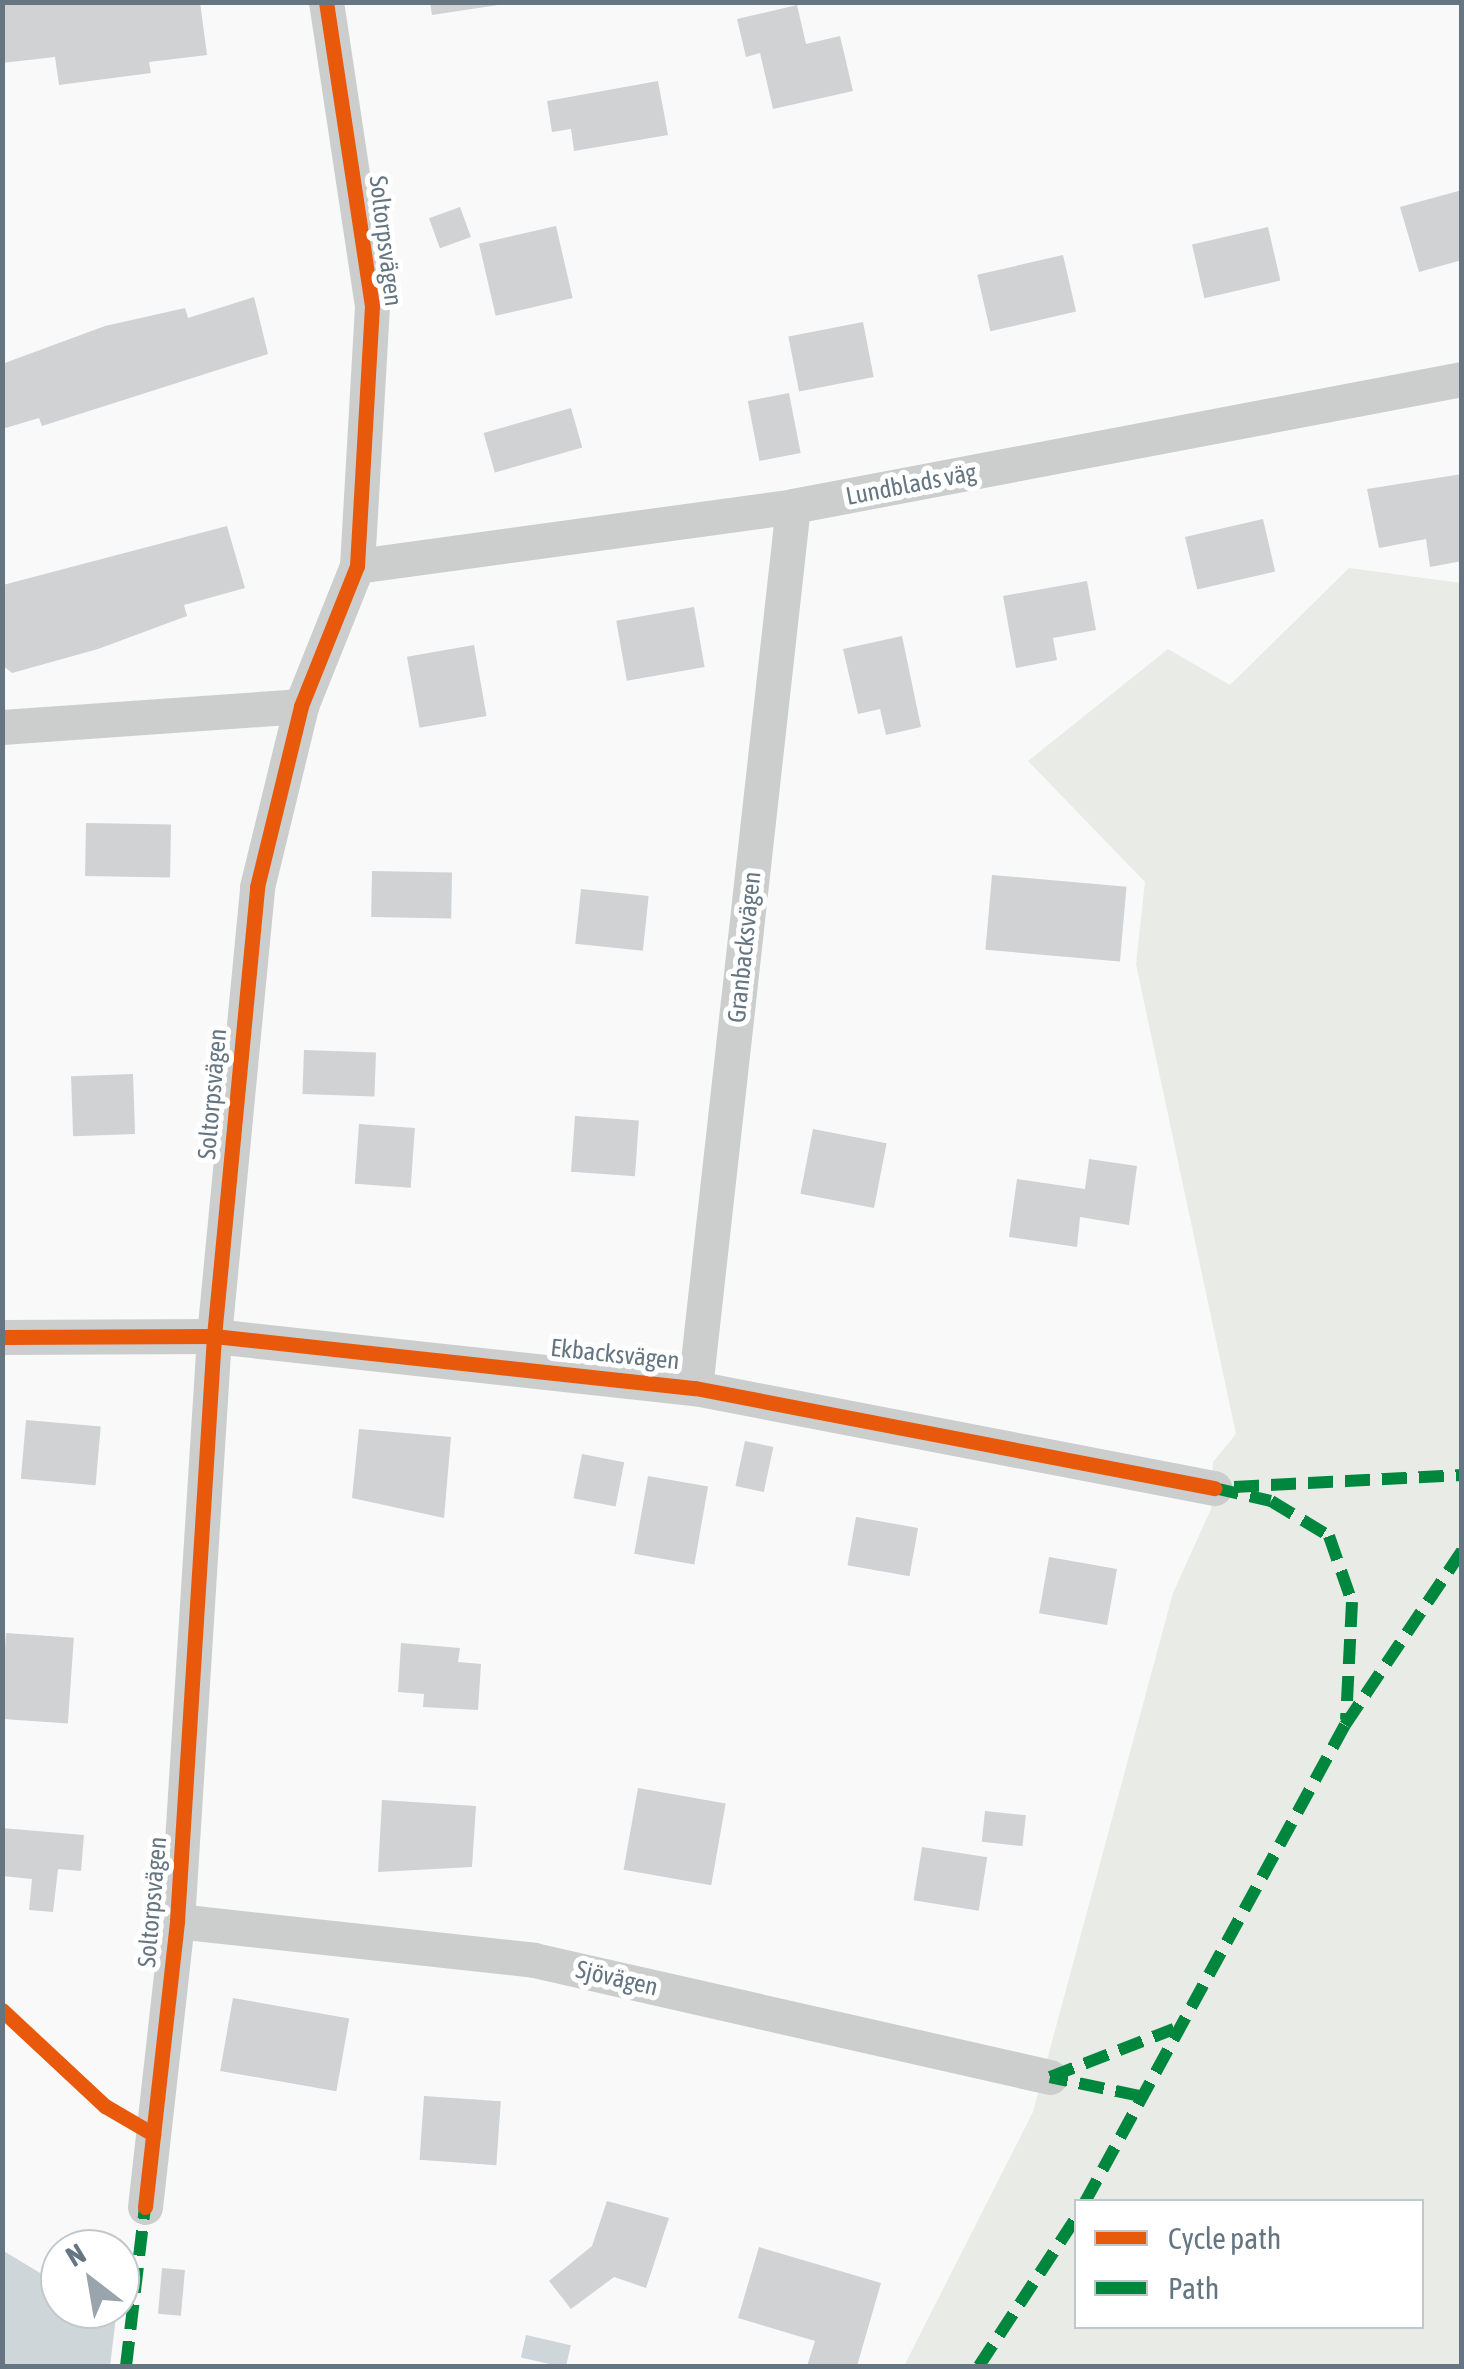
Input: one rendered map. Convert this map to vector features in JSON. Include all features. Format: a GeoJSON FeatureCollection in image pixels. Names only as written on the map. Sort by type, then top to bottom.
{"type":"FeatureCollection","features":[{"type":"Feature","properties":{"kind":"street","name":"Soltorpsvägen"},"geometry":{"type":"LineString","coordinates":[[145,2207],[177,1921],[214,1336],[256,887],[302,706],[357,566],[372,306],[326,2]]}},
{"type":"Feature","properties":{"kind":"street","name":"Lundblads väg"},"geometry":{"type":"LineString","coordinates":[[357,566],[794,506],[1462,380]]}},
{"type":"Feature","properties":{"kind":"street","name":"Granbacksvägen"},"geometry":{"type":"LineString","coordinates":[[694,1388],[794,506]]}},
{"type":"Feature","properties":{"kind":"street"},"geometry":{"type":"LineString","coordinates":[[2,728],[302,706]]}},
{"type":"Feature","properties":{"kind":"street","name":"Ekbacksvägen"},"geometry":{"type":"LineString","coordinates":[[2,1337],[214,1336],[694,1388],[1214,1488]]}},
{"type":"Feature","properties":{"kind":"street","name":"Sjövägen"},"geometry":{"type":"LineString","coordinates":[[177,1921],[534,1960],[1050,2077]]}},
{"type":"Feature","properties":{"kind":"shaded area"},"geometry":{"type":"Polygon","coordinates":[[[1349,568],[1461,583],[1461,2366],[904,2366],[1033,2112],[1173,1593],[1211,1509],[1213,1462],[1236,1434],[1136,964],[1145,882],[1028,761],[1168,649],[1230,685],[1349,568]]]}},
{"type":"Feature","properties":{"kind":"shaded area"},"geometry":{"type":"Polygon","coordinates":[[[2,2250],[40,2273],[40,2329],[115,2329],[110,2366],[3,2366],[2,2250]]]}},
{"type":"Feature","properties":{"kind":"shaded area"},"geometry":{"type":"Polygon","coordinates":[[[526,2335],[571,2345],[566,2366],[521,2357],[526,2335]]]}},
{"type":"Feature","properties":{"kind":"building"},"geometry":{"type":"Polygon","coordinates":[[[2,2],[200,2],[207,55],[149,62],[151,73],[59,85],[55,57],[2,63],[2,2]]]}},
{"type":"Feature","properties":{"kind":"building"},"geometry":{"type":"Polygon","coordinates":[[[430,2],[498,2],[498,5],[432,15],[430,2]]]}},
{"type":"Feature","properties":{"kind":"building"},"geometry":{"type":"Polygon","coordinates":[[[797,5],[806,44],[840,36],[853,91],[773,109],[760,53],[746,57],[737,19],[797,5]]]}},
{"type":"Feature","properties":{"kind":"building"},"geometry":{"type":"Polygon","coordinates":[[[658,81],[668,135],[574,151],[571,129],[552,132],[547,101],[658,81]]]}},
{"type":"Feature","properties":{"kind":"building"},"geometry":{"type":"Polygon","coordinates":[[[1462,190],[1462,260],[1419,272],[1400,207],[1462,190]]]}},
{"type":"Feature","properties":{"kind":"building"},"geometry":{"type":"Polygon","coordinates":[[[460,207],[471,237],[440,248],[429,218],[460,207]]]}},
{"type":"Feature","properties":{"kind":"building"},"geometry":{"type":"Polygon","coordinates":[[[556,226],[573,298],[496,316],[479,244],[556,226]]]}},
{"type":"Feature","properties":{"kind":"building"},"geometry":{"type":"Polygon","coordinates":[[[1268,227],[1280,281],[1204,298],[1192,245],[1268,227]]]}},
{"type":"Feature","properties":{"kind":"building"},"geometry":{"type":"Polygon","coordinates":[[[1063,255],[1076,312],[990,331],[977,275],[1063,255]]]}},
{"type":"Feature","properties":{"kind":"building"},"geometry":{"type":"Polygon","coordinates":[[[254,297],[268,354],[42,426],[39,418],[2,429],[2,364],[105,326],[185,308],[188,318],[254,297]]]}},
{"type":"Feature","properties":{"kind":"building"},"geometry":{"type":"Polygon","coordinates":[[[863,322],[874,377],[799,391],[788,337],[863,322]]]}},
{"type":"Feature","properties":{"kind":"building"},"geometry":{"type":"Polygon","coordinates":[[[789,393],[801,453],[759,461],[748,401],[789,393]]]}},
{"type":"Feature","properties":{"kind":"building"},"geometry":{"type":"Polygon","coordinates":[[[571,408],[582,447],[495,472],[484,433],[571,408]]]}},
{"type":"Feature","properties":{"kind":"building"},"geometry":{"type":"Polygon","coordinates":[[[1462,474],[1462,561],[1430,567],[1426,539],[1379,548],[1367,489],[1462,474]]]}},
{"type":"Feature","properties":{"kind":"building"},"geometry":{"type":"Polygon","coordinates":[[[1263,519],[1275,572],[1197,590],[1185,537],[1263,519]]]}},
{"type":"Feature","properties":{"kind":"building"},"geometry":{"type":"Polygon","coordinates":[[[227,526],[245,588],[184,605],[187,616],[98,649],[12,673],[2,665],[3,585],[227,526]]]}},
{"type":"Feature","properties":{"kind":"building"},"geometry":{"type":"Polygon","coordinates":[[[1087,581],[1096,630],[1053,638],[1057,660],[1016,668],[1003,596],[1087,581]]]}},
{"type":"Feature","properties":{"kind":"building"},"geometry":{"type":"Polygon","coordinates":[[[694,607],[705,667],[627,681],[616,621],[694,607]]]}},
{"type":"Feature","properties":{"kind":"building"},"geometry":{"type":"Polygon","coordinates":[[[902,636],[921,727],[886,735],[880,709],[858,714],[843,649],[902,636]]]}},
{"type":"Feature","properties":{"kind":"building"},"geometry":{"type":"Polygon","coordinates":[[[474,645],[487,716],[420,728],[407,657],[474,645]]]}},
{"type":"Feature","properties":{"kind":"building"},"geometry":{"type":"Polygon","coordinates":[[[86,823],[171,824],[170,877],[85,876],[86,823]]]}},
{"type":"Feature","properties":{"kind":"building"},"geometry":{"type":"Polygon","coordinates":[[[372,871],[452,872],[451,918],[371,917],[372,871]]]}},
{"type":"Feature","properties":{"kind":"building"},"geometry":{"type":"Polygon","coordinates":[[[992,875],[1126,887],[1120,961],[985,950],[992,875]]]}},
{"type":"Feature","properties":{"kind":"building"},"geometry":{"type":"Polygon","coordinates":[[[581,889],[649,896],[643,951],[575,944],[581,889]]]}},
{"type":"Feature","properties":{"kind":"building"},"geometry":{"type":"Polygon","coordinates":[[[304,1050],[376,1053],[374,1096],[302,1094],[304,1050]]]}},
{"type":"Feature","properties":{"kind":"building"},"geometry":{"type":"Polygon","coordinates":[[[133,1074],[135,1134],[73,1136],[71,1076],[133,1074]]]}},
{"type":"Feature","properties":{"kind":"building"},"geometry":{"type":"Polygon","coordinates":[[[575,1116],[639,1120],[635,1176],[571,1172],[575,1116]]]}},
{"type":"Feature","properties":{"kind":"building"},"geometry":{"type":"Polygon","coordinates":[[[359,1124],[415,1128],[411,1188],[355,1184],[359,1124]]]}},
{"type":"Feature","properties":{"kind":"building"},"geometry":{"type":"Polygon","coordinates":[[[813,1129],[887,1143],[874,1208],[800,1194],[813,1129]]]}},
{"type":"Feature","properties":{"kind":"building"},"geometry":{"type":"Polygon","coordinates":[[[1089,1159],[1137,1166],[1129,1225],[1080,1217],[1077,1247],[1009,1237],[1017,1179],[1085,1189],[1089,1159]]]}},
{"type":"Feature","properties":{"kind":"building"},"geometry":{"type":"Polygon","coordinates":[[[26,1420],[101,1427],[96,1485],[21,1479],[26,1420]]]}},
{"type":"Feature","properties":{"kind":"building"},"geometry":{"type":"Polygon","coordinates":[[[359,1429],[451,1437],[444,1518],[352,1498],[359,1429]]]}},
{"type":"Feature","properties":{"kind":"building"},"geometry":{"type":"Polygon","coordinates":[[[745,1441],[773,1447],[764,1492],[735,1486],[745,1441]]]}},
{"type":"Feature","properties":{"kind":"building"},"geometry":{"type":"Polygon","coordinates":[[[582,1454],[624,1462],[616,1506],[573,1498],[582,1454]]]}},
{"type":"Feature","properties":{"kind":"building"},"geometry":{"type":"Polygon","coordinates":[[[648,1476],[708,1487],[694,1564],[634,1554],[648,1476]]]}},
{"type":"Feature","properties":{"kind":"building"},"geometry":{"type":"Polygon","coordinates":[[[856,1517],[918,1528],[910,1576],[847,1565],[856,1517]]]}},
{"type":"Feature","properties":{"kind":"building"},"geometry":{"type":"Polygon","coordinates":[[[1049,1557],[1117,1569],[1107,1625],[1039,1613],[1049,1557]]]}},
{"type":"Feature","properties":{"kind":"building"},"geometry":{"type":"Polygon","coordinates":[[[6,1633],[74,1638],[68,1724],[2,1719],[6,1633]]]}},
{"type":"Feature","properties":{"kind":"building"},"geometry":{"type":"Polygon","coordinates":[[[401,1643],[460,1648],[458,1662],[481,1664],[478,1710],[423,1707],[424,1694],[398,1692],[401,1643]]]}},
{"type":"Feature","properties":{"kind":"building"},"geometry":{"type":"Polygon","coordinates":[[[638,1788],[726,1803],[711,1885],[624,1870],[638,1788]]]}},
{"type":"Feature","properties":{"kind":"building"},"geometry":{"type":"Polygon","coordinates":[[[382,1800],[476,1806],[472,1867],[378,1872],[382,1800]]]}},
{"type":"Feature","properties":{"kind":"building"},"geometry":{"type":"Polygon","coordinates":[[[985,1811],[1026,1815],[1023,1846],[982,1842],[985,1811]]]}},
{"type":"Feature","properties":{"kind":"building"},"geometry":{"type":"Polygon","coordinates":[[[2,1828],[84,1835],[81,1871],[58,1869],[53,1912],[29,1910],[32,1879],[2,1876],[2,1828]]]}},
{"type":"Feature","properties":{"kind":"building"},"geometry":{"type":"Polygon","coordinates":[[[922,1847],[987,1857],[979,1911],[914,1900],[922,1847]]]}},
{"type":"Feature","properties":{"kind":"building"},"geometry":{"type":"Polygon","coordinates":[[[233,1998],[349,2018],[336,2091],[220,2071],[233,1998]]]}},
{"type":"Feature","properties":{"kind":"building"},"geometry":{"type":"Polygon","coordinates":[[[424,2096],[501,2101],[496,2165],[420,2160],[424,2096]]]}},
{"type":"Feature","properties":{"kind":"building"},"geometry":{"type":"Polygon","coordinates":[[[607,2201],[669,2218],[646,2288],[614,2277],[571,2309],[549,2281],[592,2246],[607,2201]]]}},
{"type":"Feature","properties":{"kind":"building"},"geometry":{"type":"Polygon","coordinates":[[[759,2247],[881,2283],[857,2366],[807,2366],[815,2341],[738,2318],[759,2247]]]}},
{"type":"Feature","properties":{"kind":"building"},"geometry":{"type":"Polygon","coordinates":[[[162,2268],[185,2270],[181,2316],[158,2314],[162,2268]]]}},
{"type":"Feature","properties":{"kind":"marked path"},"geometry":{"type":"LineString","coordinates":[[1234,1487],[1462,1475]]}},
{"type":"Feature","properties":{"kind":"marked path"},"geometry":{"type":"LineString","coordinates":[[1214,1488],[1271,1501],[1329,1536],[1352,1602],[1346,1720]]}},
{"type":"Feature","properties":{"kind":"marked path"},"geometry":{"type":"LineString","coordinates":[[1087,2199],[1345,1725],[1462,1551]]}},
{"type":"Feature","properties":{"kind":"marked path"},"geometry":{"type":"LineString","coordinates":[[1140,2096],[1050,2077],[1174,2029]]}},
{"type":"Feature","properties":{"kind":"marked path"},"geometry":{"type":"LineString","coordinates":[[126,2366],[145,2207]]}},
{"type":"Feature","properties":{"kind":"marked path"},"geometry":{"type":"LineString","coordinates":[[979,2366],[1074,2221]]}},
{"type":"Feature","properties":{"kind":"cycle path"},"geometry":{"type":"LineString","coordinates":[[145,2207],[177,1921],[214,1336],[257,887],[301,706],[357,566],[372,306],[326,2]]}},
{"type":"Feature","properties":{"kind":"cycle path"},"geometry":{"type":"LineString","coordinates":[[2,1337],[214,1336],[695,1388],[1214,1488]]}},
{"type":"Feature","properties":{"kind":"cycle path"},"geometry":{"type":"LineString","coordinates":[[2,2010],[105,2106],[153,2134]]}}]}
